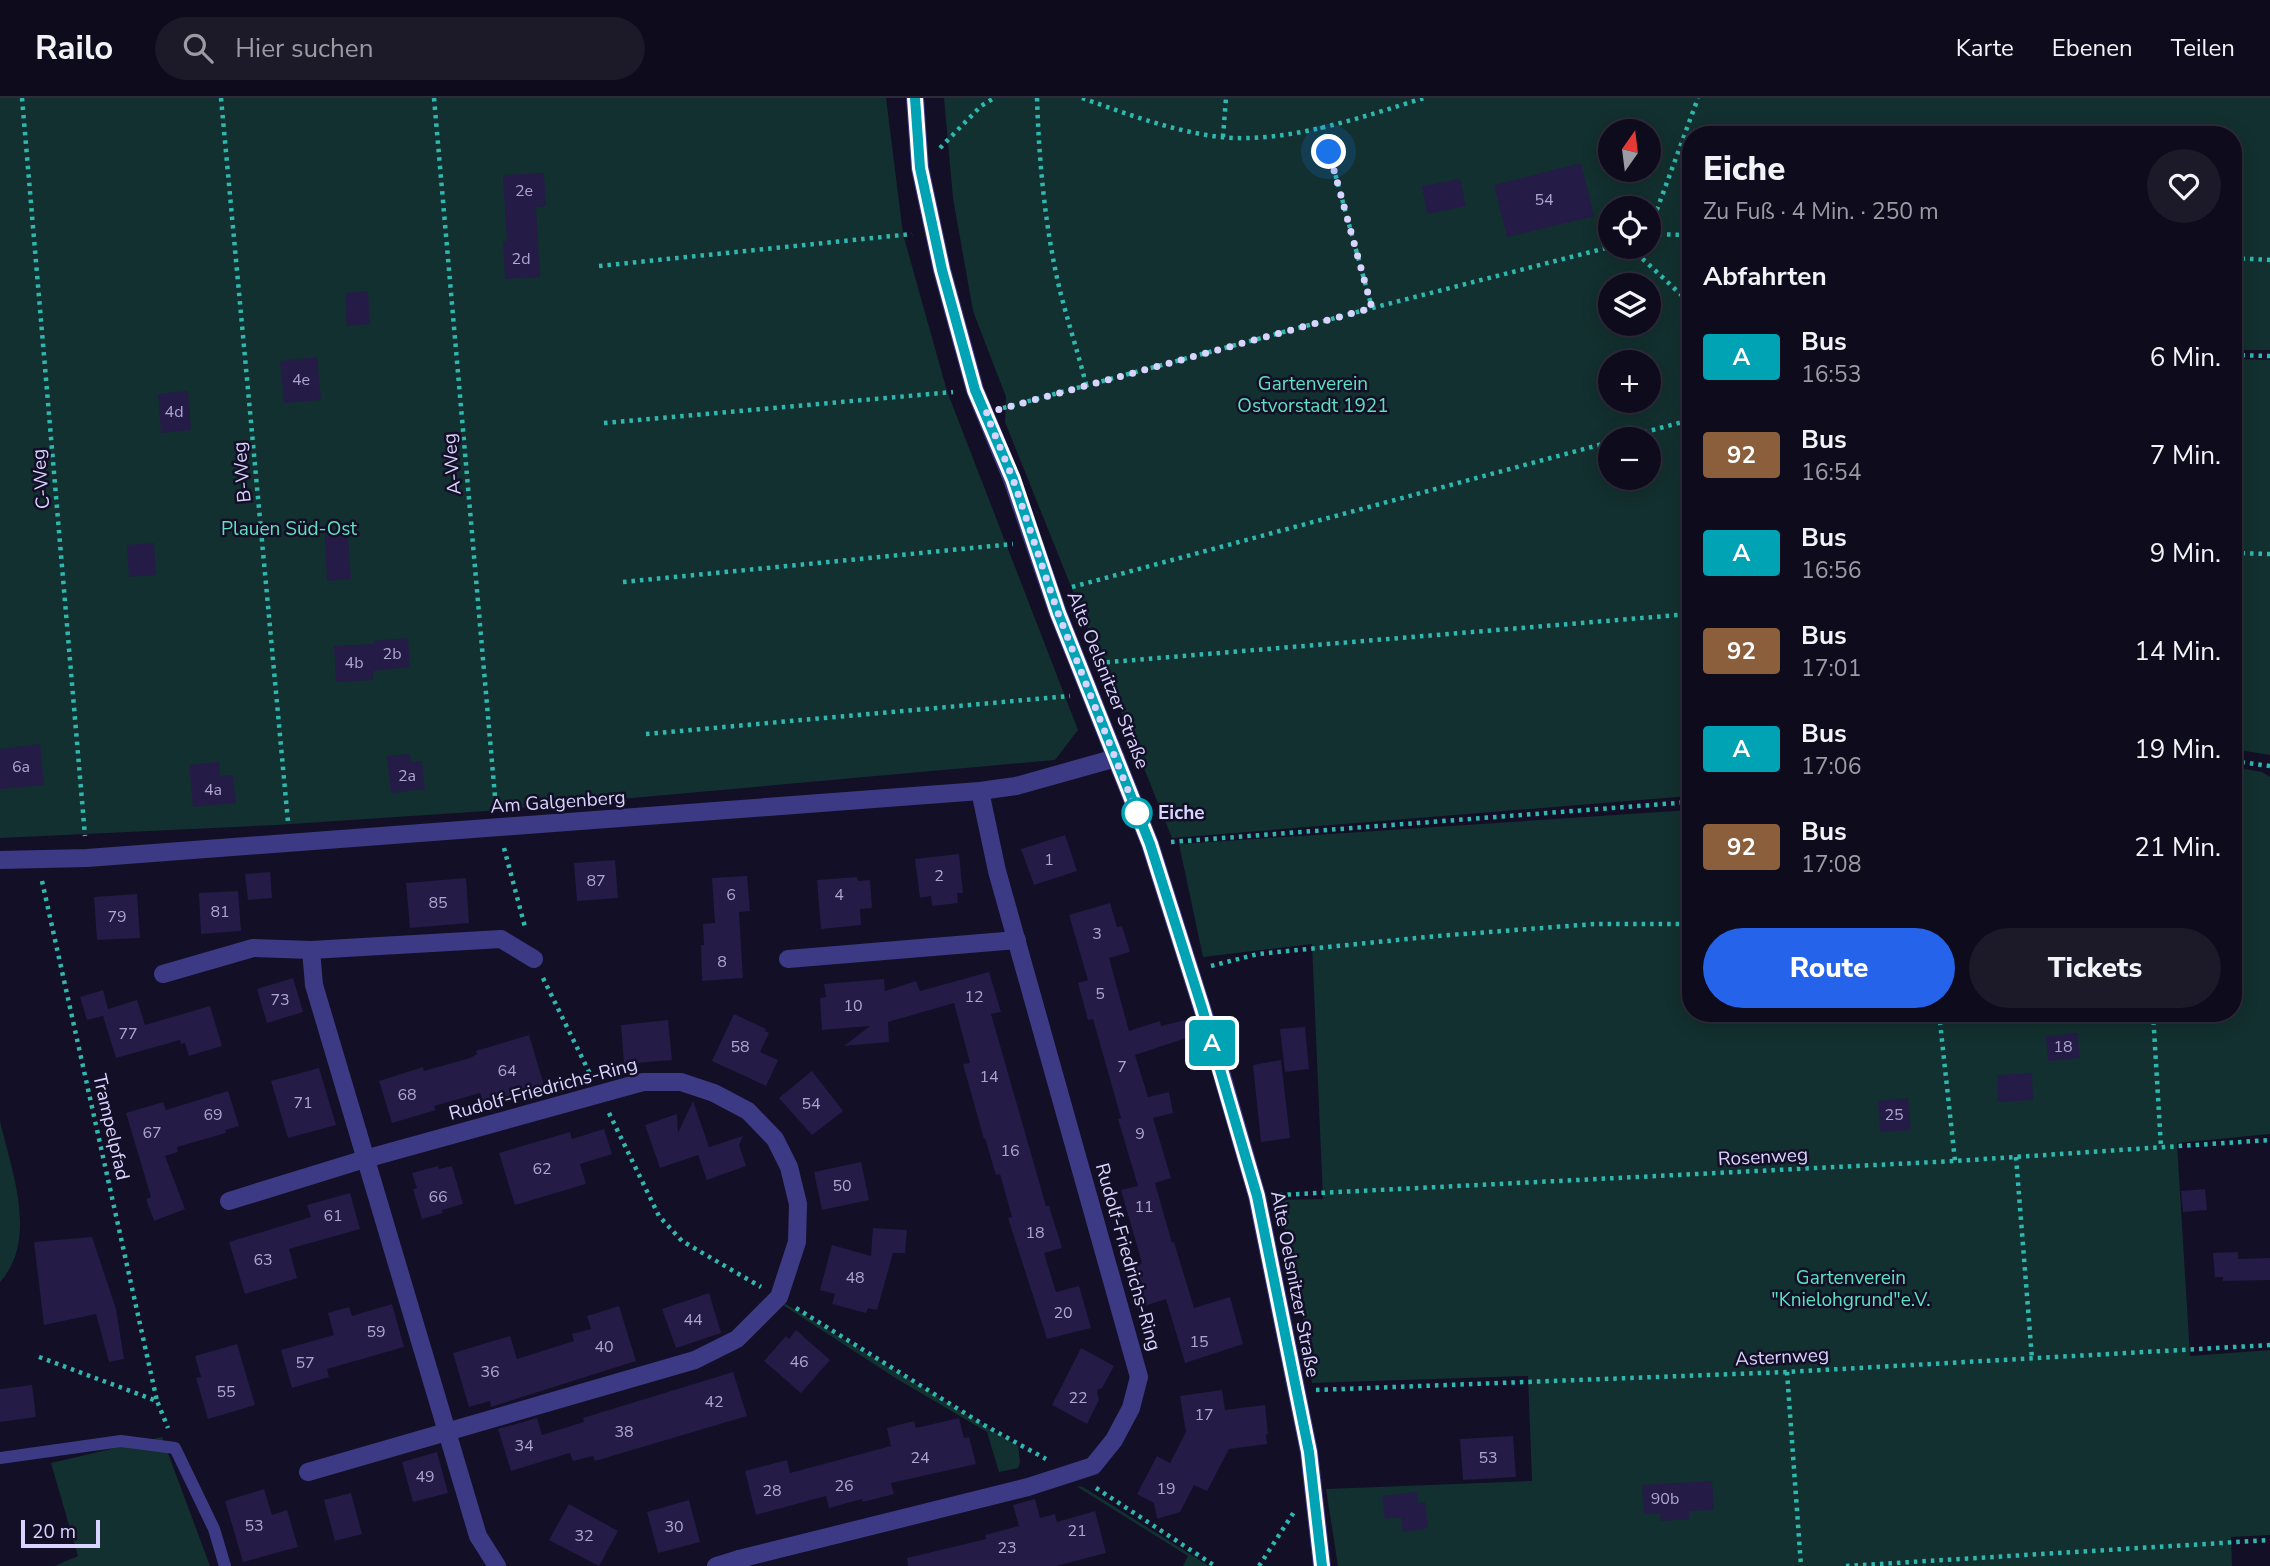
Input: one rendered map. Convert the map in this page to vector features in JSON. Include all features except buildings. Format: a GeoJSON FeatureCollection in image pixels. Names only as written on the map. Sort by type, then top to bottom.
{"type":"FeatureCollection","features":[{"type":"Feature","properties":{"kind":"street","name":"Alte Oelsnitzer Straße"},"geometry":{"type":"LineString","coordinates":[[915,98],[920,168],[975,390],[1013,479],[1051,592],[1150,844],[1191,971],[1257,1196],[1309,1452],[1322,1566]]}},
{"type":"Feature","properties":{"kind":"street","name":"Am Galgenberg"},"geometry":{"type":"LineString","coordinates":[[0,860],[87,858],[980,791],[1016,786],[1116,758]]}},
{"type":"Feature","properties":{"kind":"street","name":"Rudolf-Friedrichs-Ring"},"geometry":{"type":"LineString","coordinates":[[716,1566],[1028,1487],[1093,1466],[1114,1440],[1131,1408],[1139,1377],[997,871],[980,791]]}},
{"type":"Feature","properties":{"kind":"street"},"geometry":{"type":"LineString","coordinates":[[163,974],[253,948],[311,950],[500,939],[534,959]]}},
{"type":"Feature","properties":{"kind":"street"},"geometry":{"type":"LineString","coordinates":[[788,959],[1017,940]]}},
{"type":"Feature","properties":{"kind":"street"},"geometry":{"type":"LineString","coordinates":[[311,950],[314,985],[446,1431],[478,1536],[497,1566]]}},
{"type":"Feature","properties":{"kind":"street","name":"Rudolf-Friedrichs-Ring"},"geometry":{"type":"LineString","coordinates":[[229,1200],[365,1159],[643,1082],[681,1082],[714,1093],[748,1111],[775,1139],[789,1167],[798,1204],[797,1242],[779,1297],[737,1339],[695,1360],[308,1472]]}},
{"type":"Feature","properties":{"kind":"lane"},"geometry":{"type":"LineString","coordinates":[[0,1458],[121,1441],[176,1448],[214,1529],[225,1566]]}},
{"type":"Feature","properties":{"kind":"path","name":"C-Weg"},"geometry":{"type":"LineString","coordinates":[[22,98],[87,858]]}},
{"type":"Feature","properties":{"kind":"path","name":"B-Weg"},"geometry":{"type":"LineString","coordinates":[[221,98],[290,843]]}},
{"type":"Feature","properties":{"kind":"path","name":"A-Weg"},"geometry":{"type":"LineString","coordinates":[[434,98],[498,827]]}},
{"type":"Feature","properties":{"kind":"path"},"geometry":{"type":"LineString","coordinates":[[920,168],[981,106],[994,98]]}},
{"type":"Feature","properties":{"kind":"path"},"geometry":{"type":"LineString","coordinates":[[1037,98],[1039,164],[1060,291],[1086,384]]}},
{"type":"Feature","properties":{"kind":"path"},"geometry":{"type":"LineString","coordinates":[[1082,98],[1153,123],[1188,132],[1255,138],[1361,117],[1424,98]]}},
{"type":"Feature","properties":{"kind":"path"},"geometry":{"type":"LineString","coordinates":[[1223,137],[1226,98]]}},
{"type":"Feature","properties":{"kind":"path"},"geometry":{"type":"LineString","coordinates":[[1688,126],[1698,98]]}},
{"type":"Feature","properties":{"kind":"path"},"geometry":{"type":"LineString","coordinates":[[1322,126],[1372,308]]}},
{"type":"Feature","properties":{"kind":"path"},"geometry":{"type":"LineString","coordinates":[[1661,201],[1682,142]]}},
{"type":"Feature","properties":{"kind":"path"},"geometry":{"type":"LineString","coordinates":[[599,266],[934,232]]}},
{"type":"Feature","properties":{"kind":"path"},"geometry":{"type":"LineString","coordinates":[[1661,235],[1682,236]]}},
{"type":"Feature","properties":{"kind":"path"},"geometry":{"type":"LineString","coordinates":[[986,413],[1086,384],[1598,250]]}},
{"type":"Feature","properties":{"kind":"path"},"geometry":{"type":"LineString","coordinates":[[2242,258],[2270,260]]}},
{"type":"Feature","properties":{"kind":"path"},"geometry":{"type":"LineString","coordinates":[[1643,259],[1682,296]]}},
{"type":"Feature","properties":{"kind":"path"},"geometry":{"type":"LineString","coordinates":[[2242,355],[2270,356]]}},
{"type":"Feature","properties":{"kind":"path"},"geometry":{"type":"LineString","coordinates":[[604,423],[975,390]]}},
{"type":"Feature","properties":{"kind":"path"},"geometry":{"type":"LineString","coordinates":[[1661,428],[1682,422]]}},
{"type":"Feature","properties":{"kind":"path"},"geometry":{"type":"LineString","coordinates":[[1051,592],[1598,445]]}},
{"type":"Feature","properties":{"kind":"path"},"geometry":{"type":"LineString","coordinates":[[623,582],[1034,542]]}},
{"type":"Feature","properties":{"kind":"path"},"geometry":{"type":"LineString","coordinates":[[2242,553],[2270,554]]}},
{"type":"Feature","properties":{"kind":"path"},"geometry":{"type":"LineString","coordinates":[[1079,664],[1682,615]]}},
{"type":"Feature","properties":{"kind":"path"},"geometry":{"type":"LineString","coordinates":[[646,734],[1091,694]]}},
{"type":"Feature","properties":{"kind":"path"},"geometry":{"type":"LineString","coordinates":[[2242,762],[2270,766]]}},
{"type":"Feature","properties":{"kind":"path"},"geometry":{"type":"LineString","coordinates":[[1150,844],[1682,803]]}},
{"type":"Feature","properties":{"kind":"path","name":"Trampelpfad"},"geometry":{"type":"LineString","coordinates":[[37,860],[158,1401],[176,1448]]}},
{"type":"Feature","properties":{"kind":"path"},"geometry":{"type":"LineString","coordinates":[[1191,971],[1258,954],[1437,936],[1594,925],[1682,924]]}},
{"type":"Feature","properties":{"kind":"path"},"geometry":{"type":"LineString","coordinates":[[1940,1022],[1955,1161]]}},
{"type":"Feature","properties":{"kind":"path"},"geometry":{"type":"LineString","coordinates":[[2153,1022],[2161,1147]]}},
{"type":"Feature","properties":{"kind":"path","name":"Rosenweg"},"geometry":{"type":"LineString","coordinates":[[1257,1196],[1955,1161],[2270,1140]]}},
{"type":"Feature","properties":{"kind":"path"},"geometry":{"type":"LineString","coordinates":[[2016,1157],[2032,1359]]}},
{"type":"Feature","properties":{"kind":"path","name":"Asternweg"},"geometry":{"type":"LineString","coordinates":[[1295,1391],[1787,1372],[2270,1345]]}},
{"type":"Feature","properties":{"kind":"path"},"geometry":{"type":"LineString","coordinates":[[39,1357],[158,1401]]}},
{"type":"Feature","properties":{"kind":"path"},"geometry":{"type":"LineString","coordinates":[[1787,1372],[1801,1566]]}},
{"type":"Feature","properties":{"kind":"path"},"geometry":{"type":"LineString","coordinates":[[1259,1566],[1312,1485]]}},
{"type":"Feature","properties":{"kind":"path"},"geometry":{"type":"LineString","coordinates":[[1846,1566],[2270,1540]]}},
{"type":"Feature","properties":{"kind":"green space","name":"Plauen Süd-Ost"},"geometry":{"type":"Polygon","coordinates":[[[0,98],[886,98],[903,234],[947,391],[1078,730],[1055,760],[487,811],[276,825],[0,838],[0,98]]]}},
{"type":"Feature","properties":{"kind":"green space","name":"Gartenverein Ostvorstadt 1921"},"geometry":{"type":"Polygon","coordinates":[[[944,98],[2270,98],[2270,350],[2242,350],[2242,126],[1682,126],[1682,797],[1172,838],[1005,422],[1006,397],[973,311],[953,198],[944,98]]]}},
{"type":"Feature","properties":{"kind":"green space"},"geometry":{"type":"Polygon","coordinates":[[[2242,359],[2270,360],[2270,755],[2242,750],[2242,359]]]}},
{"type":"Feature","properties":{"kind":"green space","name":"Gartenverein \"Knielohgrund\"e.V."},"geometry":{"type":"Polygon","coordinates":[[[2242,769],[2262,772],[2270,777],[2270,1134],[2177,1143],[2190,1356],[2270,1350],[2270,1535],[2231,1537],[2232,1566],[1338,1566],[1326,1489],[1532,1481],[1528,1376],[1312,1383],[1296,1267],[1276,1200],[1323,1199],[1312,944],[1203,957],[1179,844],[1682,811],[1682,1022],[2242,1022],[2242,769]]]}},
{"type":"Feature","properties":{"kind":"green space"},"geometry":{"type":"Polygon","coordinates":[[[0,1121],[15,1182],[20,1225],[12,1265],[0,1282],[0,1121]]]}},
{"type":"Feature","properties":{"kind":"green space"},"geometry":{"type":"Polygon","coordinates":[[[786,1304],[1018,1446],[1018,1468],[999,1472],[987,1432],[897,1379],[783,1305],[786,1304]]]}},
{"type":"Feature","properties":{"kind":"green space"},"geometry":{"type":"Polygon","coordinates":[[[162,1437],[210,1566],[55,1566],[78,1556],[51,1463],[162,1437]]]}},
{"type":"Feature","properties":{"kind":"green space"},"geometry":{"type":"Polygon","coordinates":[[[1076,1486],[1083,1487],[1209,1566],[1183,1566],[1188,1556],[1076,1486]]]}},
{"type":"Feature","properties":{"kind":"bus line","name":"A"},"geometry":{"type":"LineString","coordinates":[[915,98],[920,168],[942,270],[975,390],[1013,479],[1058,613],[1150,844],[1172,908],[1257,1196],[1278,1310],[1309,1452],[1322,1566]]}},
{"type":"Feature","properties":{"kind":"place","name":"Eiche"},"geometry":{"type":"Point","coordinates":[1137,813]}},
{"type":"Feature","properties":{"kind":"route"},"geometry":{"type":"LineString","coordinates":[[1137,813],[1058,613],[1013,479],[986,413],[1372,308],[1329,152]]}}]}
